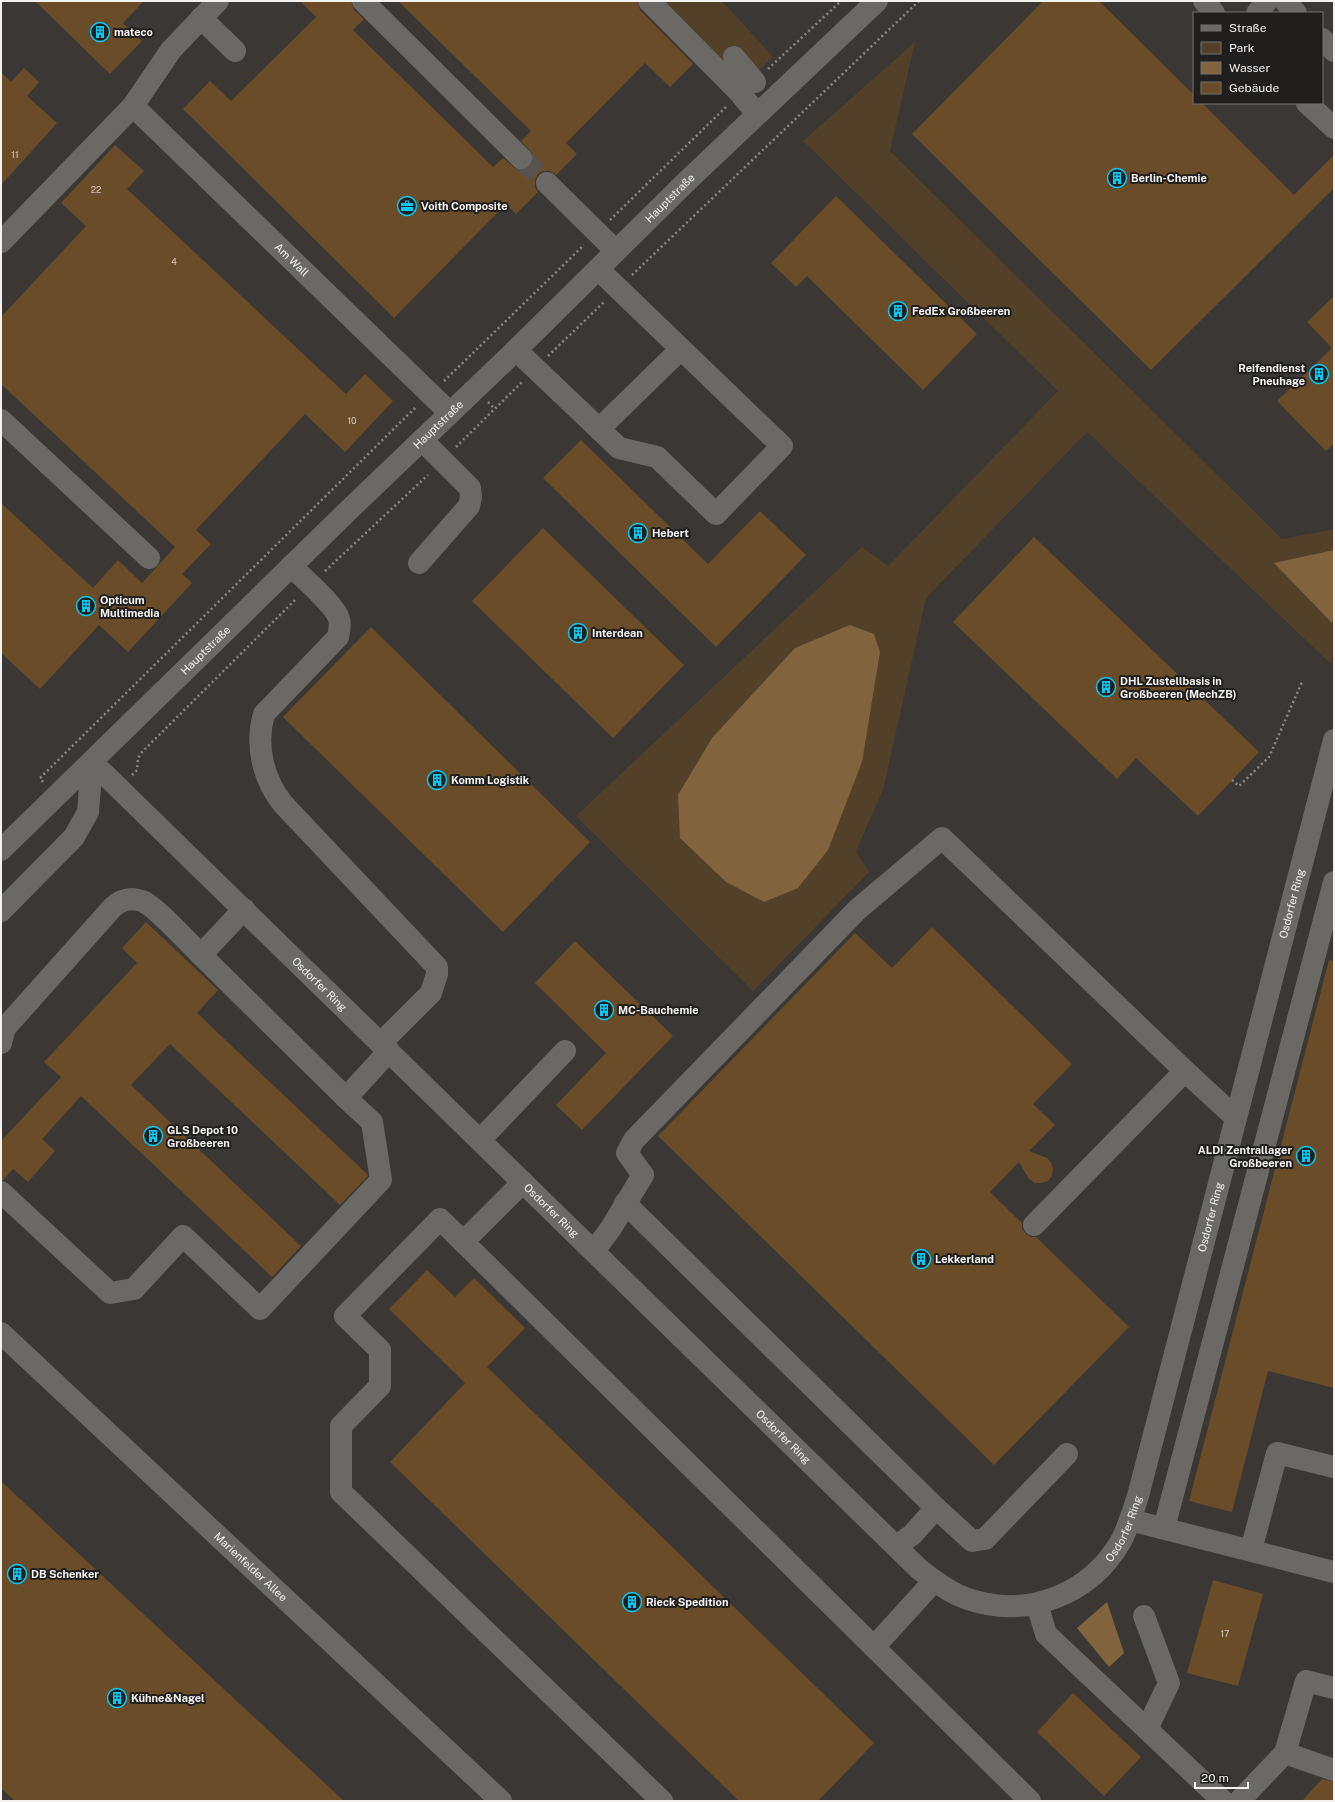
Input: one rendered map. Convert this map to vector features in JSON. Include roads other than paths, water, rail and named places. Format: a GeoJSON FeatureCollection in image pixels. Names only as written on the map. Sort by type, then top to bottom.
{"type":"FeatureCollection","features":[{"type":"Feature","properties":{"kind":"street"},"geometry":{"type":"LineString","coordinates":[[1,242],[133,106],[171,50],[218,1]]}},
{"type":"Feature","properties":{"kind":"street"},"geometry":{"type":"LineString","coordinates":[[362,1],[521,158]]}},
{"type":"Feature","properties":{"kind":"street"},"geometry":{"type":"LineString","coordinates":[[649,1],[740,93],[757,114]]}},
{"type":"Feature","properties":{"kind":"street","name":"Hauptstraße"},"geometry":{"type":"LineString","coordinates":[[1,850],[757,114],[877,1]]}},
{"type":"Feature","properties":{"kind":"street"},"geometry":{"type":"LineString","coordinates":[[1204,1],[1213,12]]}},
{"type":"Feature","properties":{"kind":"street"},"geometry":{"type":"LineString","coordinates":[[1258,12],[1267,1]]}},
{"type":"Feature","properties":{"kind":"street"},"geometry":{"type":"LineString","coordinates":[[202,18],[235,51]]}},
{"type":"Feature","properties":{"kind":"street"},"geometry":{"type":"LineString","coordinates":[[1323,40],[1334,51]]}},
{"type":"Feature","properties":{"kind":"street"},"geometry":{"type":"LineString","coordinates":[[734,57],[755,82]]}},
{"type":"Feature","properties":{"kind":"street"},"geometry":{"type":"LineString","coordinates":[[1308,104],[1334,128]]}},
{"type":"Feature","properties":{"kind":"street","name":"Am Wall"},"geometry":{"type":"LineString","coordinates":[[133,106],[450,414]]}},
{"type":"Feature","properties":{"kind":"street"},"geometry":{"type":"LineString","coordinates":[[547,184],[616,251]]}},
{"type":"Feature","properties":{"kind":"street"},"geometry":{"type":"LineString","coordinates":[[516,350],[619,448],[657,457],[716,514],[782,446],[598,269]]}},
{"type":"Feature","properties":{"kind":"street"},"geometry":{"type":"LineString","coordinates":[[599,429],[681,349]]}},
{"type":"Feature","properties":{"kind":"street"},"geometry":{"type":"LineString","coordinates":[[1,420],[149,558]]}},
{"type":"Feature","properties":{"kind":"street"},"geometry":{"type":"LineString","coordinates":[[419,563],[469,506],[471,497],[470,488],[422,440]]}},
{"type":"Feature","properties":{"kind":"street"},"geometry":{"type":"LineString","coordinates":[[291,566],[333,608],[339,618],[340,628],[338,637],[264,714],[260,728],[259,742],[262,759],[272,791],[437,966],[437,974],[431,993],[385,1047],[346,1098]]}},
{"type":"Feature","properties":{"kind":"street","name":"Osdorfer Ring"},"geometry":{"type":"LineString","coordinates":[[92,762],[896,1546],[934,1581],[967,1599],[984,1604],[1020,1606],[1037,1604],[1065,1594],[1093,1576],[1108,1561],[1121,1541],[1130,1520],[1140,1489],[1334,740]]}},
{"type":"Feature","properties":{"kind":"street"},"geometry":{"type":"LineString","coordinates":[[1,911],[74,837],[88,812],[92,762]]}},
{"type":"Feature","properties":{"kind":"street"},"geometry":{"type":"LineString","coordinates":[[594,1250],[610,1228],[643,1175],[627,1153],[634,1140],[857,910],[942,838],[1184,1071],[1236,1118]]}},
{"type":"Feature","properties":{"kind":"street"},"geometry":{"type":"LineString","coordinates":[[1164,1528],[1334,882]]}},
{"type":"Feature","properties":{"kind":"street"},"geometry":{"type":"LineString","coordinates":[[1,1043],[5,1028],[113,907],[123,900],[134,899],[147,903],[372,1122],[382,1180],[260,1309],[183,1236],[134,1289],[110,1293],[1,1192]]}},
{"type":"Feature","properties":{"kind":"street"},"geometry":{"type":"LineString","coordinates":[[201,955],[244,909]]}},
{"type":"Feature","properties":{"kind":"street"},"geometry":{"type":"LineString","coordinates":[[480,1140],[566,1051]]}},
{"type":"Feature","properties":{"kind":"street"},"geometry":{"type":"LineString","coordinates":[[1034,1225],[1184,1071]]}},
{"type":"Feature","properties":{"kind":"street"},"geometry":{"type":"LineString","coordinates":[[463,1242],[523,1182]]}},
{"type":"Feature","properties":{"kind":"street"},"geometry":{"type":"LineString","coordinates":[[625,1203],[936,1508],[972,1541],[985,1540],[1067,1454]]}},
{"type":"Feature","properties":{"kind":"street"},"geometry":{"type":"LineString","coordinates":[[662,1801],[341,1492],[341,1426],[380,1386],[380,1350],[345,1316],[440,1220],[1030,1801]]}},
{"type":"Feature","properties":{"kind":"street","name":"Marienfelder Allee"},"geometry":{"type":"LineString","coordinates":[[1,1333],[501,1801]]}},
{"type":"Feature","properties":{"kind":"street"},"geometry":{"type":"LineString","coordinates":[[1251,1550],[1277,1453],[1334,1467]]}},
{"type":"Feature","properties":{"kind":"street"},"geometry":{"type":"LineString","coordinates":[[896,1546],[912,1535],[936,1508]]}},
{"type":"Feature","properties":{"kind":"street"},"geometry":{"type":"LineString","coordinates":[[1130,1520],[1334,1572]]}},
{"type":"Feature","properties":{"kind":"street"},"geometry":{"type":"LineString","coordinates":[[874,1647],[934,1581]]}},
{"type":"Feature","properties":{"kind":"street"},"geometry":{"type":"LineString","coordinates":[[1037,1604],[1046,1634],[1223,1801]]}},
{"type":"Feature","properties":{"kind":"street"},"geometry":{"type":"LineString","coordinates":[[1144,1616],[1169,1683],[1147,1729]]}},
{"type":"Feature","properties":{"kind":"street"},"geometry":{"type":"LineString","coordinates":[[1239,1801],[1285,1753],[1306,1680],[1334,1688]]}},
{"type":"Feature","properties":{"kind":"street"},"geometry":{"type":"LineString","coordinates":[[1285,1753],[1334,1770]]}},
{"type":"Feature","properties":{"kind":"water"},"geometry":{"type":"Polygon","coordinates":[[[1334,550],[1334,616],[1332,623],[1274,563],[1334,550]]]}},
{"type":"Feature","properties":{"kind":"water"},"geometry":{"type":"Polygon","coordinates":[[[850,625],[874,634],[880,652],[862,762],[828,850],[798,888],[764,902],[726,882],[680,838],[678,795],[712,738],[795,648],[850,625]]]}},
{"type":"Feature","properties":{"kind":"water"},"geometry":{"type":"Polygon","coordinates":[[[1107,1602],[1124,1653],[1109,1667],[1077,1628],[1107,1602]]]}},
{"type":"Feature","properties":{"kind":"tunnel"},"geometry":{"type":"LineString","coordinates":[[521,158],[547,183]]}},
{"type":"Feature","properties":{"kind":"place","name":"mateco"},"geometry":{"type":"Point","coordinates":[100,32]}},
{"type":"Feature","properties":{"kind":"place","name":"Berlin-Chemie"},"geometry":{"type":"Point","coordinates":[1117,178]}},
{"type":"Feature","properties":{"kind":"place","name":"Voith Composite"},"geometry":{"type":"Point","coordinates":[407,206]}},
{"type":"Feature","properties":{"kind":"place","name":"FedEx Großbeeren"},"geometry":{"type":"Point","coordinates":[898,311]}},
{"type":"Feature","properties":{"kind":"place","name":"Reifendienst Pneuhage"},"geometry":{"type":"Point","coordinates":[1319,374]}},
{"type":"Feature","properties":{"kind":"place","name":"Hebert"},"geometry":{"type":"Point","coordinates":[638,533]}},
{"type":"Feature","properties":{"kind":"place","name":"Opticum Multimedia"},"geometry":{"type":"Point","coordinates":[86,606]}},
{"type":"Feature","properties":{"kind":"place","name":"Interdean"},"geometry":{"type":"Point","coordinates":[578,633]}},
{"type":"Feature","properties":{"kind":"place","name":"DHL Zustellbasis in Großbeeren (MechZB)"},"geometry":{"type":"Point","coordinates":[1106,687]}},
{"type":"Feature","properties":{"kind":"place","name":"Komm Logistik"},"geometry":{"type":"Point","coordinates":[437,780]}},
{"type":"Feature","properties":{"kind":"place","name":"MC-Bauchemie"},"geometry":{"type":"Point","coordinates":[604,1010]}},
{"type":"Feature","properties":{"kind":"place","name":"GLS Depot 10 Großbeeren"},"geometry":{"type":"Point","coordinates":[153,1136]}},
{"type":"Feature","properties":{"kind":"place","name":"ALDI Zentrallager Großbeeren"},"geometry":{"type":"Point","coordinates":[1306,1156]}},
{"type":"Feature","properties":{"kind":"place","name":"Lekkerland"},"geometry":{"type":"Point","coordinates":[921,1259]}},
{"type":"Feature","properties":{"kind":"place","name":"DB Schenker"},"geometry":{"type":"Point","coordinates":[17,1574]}},
{"type":"Feature","properties":{"kind":"place","name":"Rieck Spedition"},"geometry":{"type":"Point","coordinates":[632,1602]}},
{"type":"Feature","properties":{"kind":"place","name":"Kühne&Nagel"},"geometry":{"type":"Point","coordinates":[117,1698]}}]}
